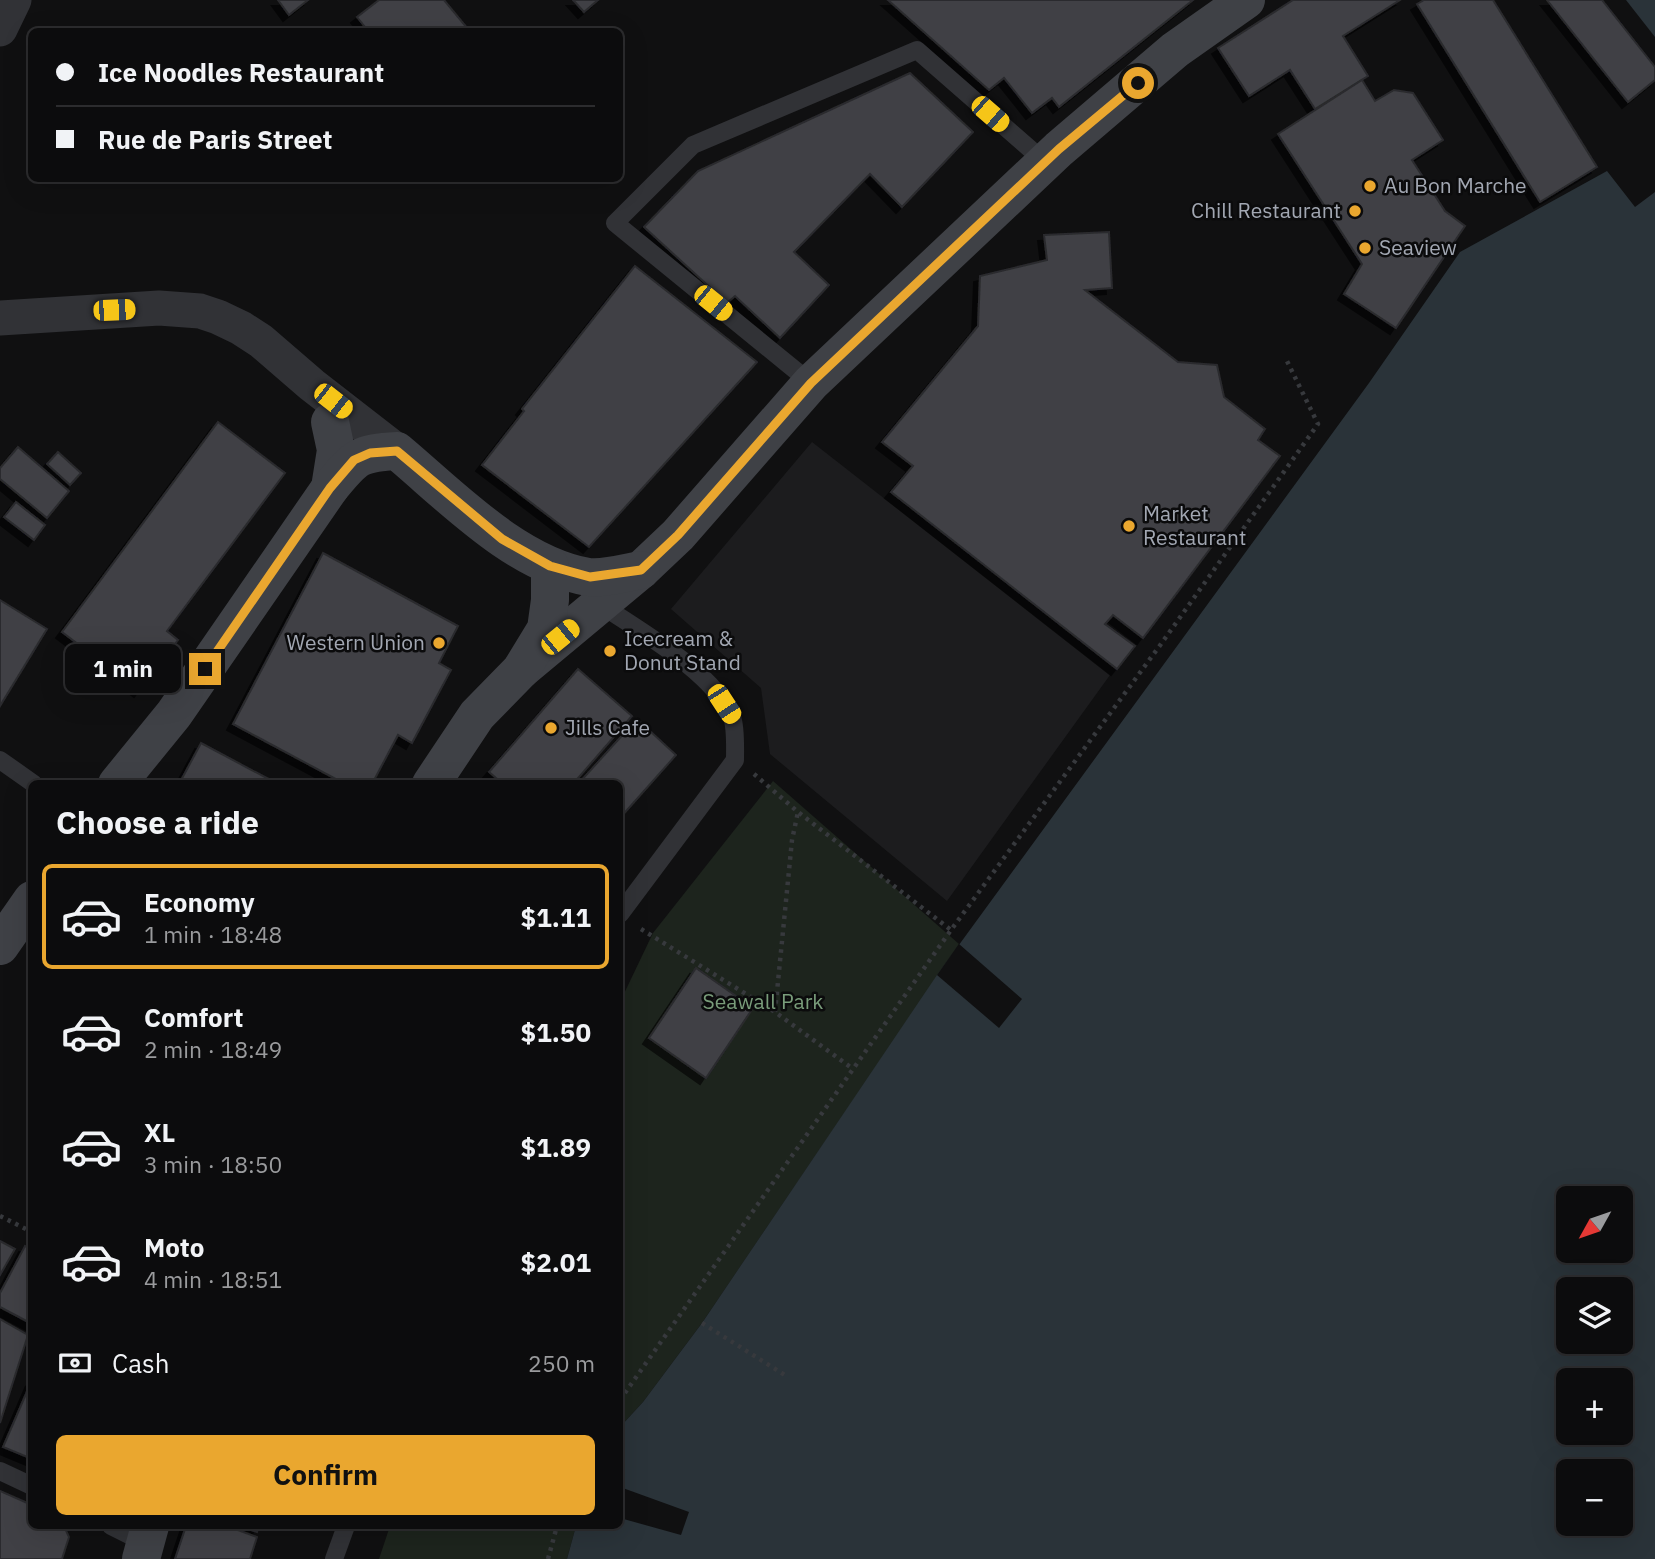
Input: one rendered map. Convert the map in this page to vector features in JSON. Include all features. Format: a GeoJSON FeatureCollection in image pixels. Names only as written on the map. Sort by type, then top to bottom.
{"type":"FeatureCollection","features":[{"type":"Feature","properties":{"kind":"street"},"geometry":{"type":"LineString","coordinates":[[0,29],[14,0]]}},
{"type":"Feature","properties":{"kind":"street"},"geometry":{"type":"LineString","coordinates":[[434,780],[477,715],[521,670],[641,570],[678,535],[811,383],[1045,162],[1175,50],[1246,0]]}},
{"type":"Feature","properties":{"kind":"street"},"geometry":{"type":"LineString","coordinates":[[0,318],[159,308],[200,311],[241,328],[261,341],[384,452],[502,539],[550,566],[590,577],[641,570]]}},
{"type":"Feature","properties":{"kind":"street"},"geometry":{"type":"LineString","coordinates":[[312,385],[330,422],[336,450],[330,488]]}},
{"type":"Feature","properties":{"kind":"street"},"geometry":{"type":"LineString","coordinates":[[120,780],[174,714],[330,488],[354,460],[384,452]]}},
{"type":"Feature","properties":{"kind":"street"},"geometry":{"type":"LineString","coordinates":[[521,670],[545,629],[550,600],[550,566]]}},
{"type":"Feature","properties":{"kind":"street"},"geometry":{"type":"LineString","coordinates":[[0,946],[28,906]]}},
{"type":"Feature","properties":{"kind":"lane"},"geometry":{"type":"LineString","coordinates":[[811,383],[615,223],[693,145],[917,50],[1045,162]]}},
{"type":"Feature","properties":{"kind":"lane"},"geometry":{"type":"LineString","coordinates":[[600,604],[694,669],[715,690],[733,718],[735,759],[625,918]]}},
{"type":"Feature","properties":{"kind":"lane"},"geometry":{"type":"LineString","coordinates":[[0,760],[28,780]]}},
{"type":"Feature","properties":{"kind":"lane"},"geometry":{"type":"LineString","coordinates":[[0,1471],[28,1484]]}},
{"type":"Feature","properties":{"kind":"lane"},"geometry":{"type":"LineString","coordinates":[[117,1529],[145,1543]]}},
{"type":"Feature","properties":{"kind":"lane"},"geometry":{"type":"LineString","coordinates":[[334,1559],[345,1529]]}},
{"type":"Feature","properties":{"kind":"path"},"geometry":{"type":"LineString","coordinates":[[623,1397],[951,930],[1318,424],[1286,359]]}},
{"type":"Feature","properties":{"kind":"path"},"geometry":{"type":"LineString","coordinates":[[735,759],[798,812],[951,930]]}},
{"type":"Feature","properties":{"kind":"path"},"geometry":{"type":"LineString","coordinates":[[775,1012],[790,852],[798,812]]}},
{"type":"Feature","properties":{"kind":"path"},"geometry":{"type":"LineString","coordinates":[[625,918],[775,1012],[853,1069]]}},
{"type":"Feature","properties":{"kind":"path"},"geometry":{"type":"LineString","coordinates":[[0,1216],[28,1231]]}},
{"type":"Feature","properties":{"kind":"path"},"geometry":{"type":"LineString","coordinates":[[702,1323],[788,1377]]}},
{"type":"Feature","properties":{"kind":"path"},"geometry":{"type":"LineString","coordinates":[[548,1559],[556,1529]]}},
{"type":"Feature","properties":{"kind":"shaded area"},"geometry":{"type":"Polygon","coordinates":[[[1626,0],[1655,0],[1655,37],[1626,0]]]}},
{"type":"Feature","properties":{"kind":"shaded area"},"geometry":{"type":"Polygon","coordinates":[[[1607,171],[1635,207],[1655,192],[1655,1559],[567,1559],[575,1529],[623,1529],[623,1424],[643,1402],[702,1323],[937,975],[1369,383],[1460,252],[1607,171]]]}},
{"type":"Feature","properties":{"kind":"shaded area"},"geometry":{"type":"Polygon","coordinates":[[[812,442],[1110,675],[947,901],[770,754],[761,688],[671,609],[812,442]]]}},
{"type":"Feature","properties":{"kind":"green space","name":"Seawall Park"},"geometry":{"type":"Polygon","coordinates":[[[773,781],[959,944],[702,1323],[643,1402],[623,1424],[623,996],[653,933],[773,781]]]}},
{"type":"Feature","properties":{"kind":"green space"},"geometry":{"type":"Polygon","coordinates":[[[389,1529],[575,1529],[567,1559],[379,1559],[389,1529]]]}},
{"type":"Feature","properties":{"kind":"pier"},"geometry":{"type":"Polygon","coordinates":[[[959,944],[1022,999],[999,1028],[937,975],[959,944]]]}},
{"type":"Feature","properties":{"kind":"pier"},"geometry":{"type":"Polygon","coordinates":[[[623,1488],[689,1512],[681,1535],[623,1519],[623,1488]]]}},
{"type":"Feature","properties":{"kind":"building"},"geometry":{"type":"Polygon","coordinates":[[[278,0],[308,0],[289,15],[278,0]]]}},
{"type":"Feature","properties":{"kind":"building"},"geometry":{"type":"Polygon","coordinates":[[[379,0],[444,0],[467,28],[366,28],[357,17],[379,0]]]}},
{"type":"Feature","properties":{"kind":"building"},"geometry":{"type":"Polygon","coordinates":[[[573,0],[598,0],[584,12],[573,0]]]}},
{"type":"Feature","properties":{"kind":"building"},"geometry":{"type":"Polygon","coordinates":[[[888,0],[1193,0],[1059,107],[1052,98],[1032,113],[1004,78],[989,90],[888,0]]]}},
{"type":"Feature","properties":{"kind":"building"},"geometry":{"type":"Polygon","coordinates":[[[1293,0],[1400,0],[1343,36],[1368,76],[1315,109],[1290,70],[1249,96],[1218,48],[1293,0]]]}},
{"type":"Feature","properties":{"kind":"building"},"geometry":{"type":"Polygon","coordinates":[[[1424,0],[1493,0],[1597,167],[1540,202],[1417,4],[1424,0]]]}},
{"type":"Feature","properties":{"kind":"building"},"geometry":{"type":"Polygon","coordinates":[[[1547,0],[1602,0],[1655,67],[1655,80],[1628,102],[1547,0]]]}},
{"type":"Feature","properties":{"kind":"building"},"geometry":{"type":"Polygon","coordinates":[[[910,73],[973,132],[902,207],[870,174],[794,252],[829,285],[780,338],[735,296],[727,303],[644,227],[698,171],[910,73]]]}},
{"type":"Feature","properties":{"kind":"building","name":"Au Bon Marche"},"geometry":{"type":"Polygon","coordinates":[[[1362,80],[1375,101],[1394,90],[1413,93],[1443,140],[1412,160],[1445,211],[1465,226],[1396,328],[1344,294],[1362,264],[1278,134],[1362,80]]]}},
{"type":"Feature","properties":{"kind":"building"},"geometry":{"type":"Polygon","coordinates":[[[1109,232],[1112,288],[1085,290],[1178,362],[1217,365],[1224,397],[1265,429],[1258,440],[1280,456],[1143,638],[1113,615],[1105,624],[1135,646],[1117,669],[891,492],[913,466],[882,442],[978,326],[980,276],[1047,260],[1044,235],[1109,232]]]}},
{"type":"Feature","properties":{"kind":"building"},"geometry":{"type":"Polygon","coordinates":[[[635,266],[757,362],[589,547],[482,465],[524,411],[522,409],[635,266]]]}},
{"type":"Feature","properties":{"kind":"building"},"geometry":{"type":"Polygon","coordinates":[[[218,422],[285,473],[167,631],[178,640],[140,691],[62,632],[218,422]]]}},
{"type":"Feature","properties":{"kind":"building"},"geometry":{"type":"Polygon","coordinates":[[[18,447],[69,491],[47,518],[0,479],[0,468],[18,447]]]}},
{"type":"Feature","properties":{"kind":"building"},"geometry":{"type":"Polygon","coordinates":[[[58,452],[81,473],[70,485],[47,464],[58,452]]]}},
{"type":"Feature","properties":{"kind":"building"},"geometry":{"type":"Polygon","coordinates":[[[16,502],[45,525],[34,540],[4,517],[16,502]]]}},
{"type":"Feature","properties":{"kind":"building"},"geometry":{"type":"Polygon","coordinates":[[[323,553],[458,626],[439,663],[451,670],[412,743],[398,735],[374,780],[338,780],[233,724],[323,553]]]}},
{"type":"Feature","properties":{"kind":"building"},"geometry":{"type":"Polygon","coordinates":[[[0,600],[47,629],[0,706],[0,600]]]}},
{"type":"Feature","properties":{"kind":"building"},"geometry":{"type":"Polygon","coordinates":[[[578,669],[632,716],[576,780],[498,780],[489,772],[578,669]]]}},
{"type":"Feature","properties":{"kind":"building"},"geometry":{"type":"Polygon","coordinates":[[[637,719],[676,755],[623,815],[623,780],[582,780],[637,719]]]}},
{"type":"Feature","properties":{"kind":"building"},"geometry":{"type":"Polygon","coordinates":[[[201,743],[270,780],[181,780],[201,743]]]}},
{"type":"Feature","properties":{"kind":"building"},"geometry":{"type":"Polygon","coordinates":[[[696,968],[753,1008],[706,1078],[649,1038],[696,968]]]}},
{"type":"Feature","properties":{"kind":"building"},"geometry":{"type":"Polygon","coordinates":[[[0,1241],[15,1249],[0,1275],[0,1241]]]}},
{"type":"Feature","properties":{"kind":"building"},"geometry":{"type":"Polygon","coordinates":[[[25,1246],[28,1247],[28,1322],[0,1307],[0,1293],[25,1246]]]}},
{"type":"Feature","properties":{"kind":"building"},"geometry":{"type":"Polygon","coordinates":[[[0,1319],[28,1335],[0,1423],[0,1319]]]}},
{"type":"Feature","properties":{"kind":"building"},"geometry":{"type":"Polygon","coordinates":[[[28,1389],[28,1457],[3,1447],[28,1389]]]}},
{"type":"Feature","properties":{"kind":"building"},"geometry":{"type":"Polygon","coordinates":[[[0,1491],[28,1503],[28,1529],[65,1529],[69,1537],[62,1559],[0,1559],[0,1491]]]}},
{"type":"Feature","properties":{"kind":"building"},"geometry":{"type":"Polygon","coordinates":[[[185,1529],[235,1529],[257,1537],[250,1559],[175,1559],[185,1529]]]}},
{"type":"Feature","properties":{"kind":"place","name":"Au Bon Marche"},"geometry":{"type":"Point","coordinates":[1370,186]}},
{"type":"Feature","properties":{"kind":"place","name":"Chill Restaurant"},"geometry":{"type":"Point","coordinates":[1355,211]}},
{"type":"Feature","properties":{"kind":"place","name":"Seaview"},"geometry":{"type":"Point","coordinates":[1365,248]}},
{"type":"Feature","properties":{"kind":"place","name":"Market Restaurant"},"geometry":{"type":"Point","coordinates":[1129,526]}},
{"type":"Feature","properties":{"kind":"place","name":"Western Union"},"geometry":{"type":"Point","coordinates":[439,643]}},
{"type":"Feature","properties":{"kind":"place","name":"Icecream & Donut Stand"},"geometry":{"type":"Point","coordinates":[610,651]}},
{"type":"Feature","properties":{"kind":"place","name":"Jills Cafe"},"geometry":{"type":"Point","coordinates":[551,728]}},
{"type":"Feature","properties":{"kind":"route"},"geometry":{"type":"LineString","coordinates":[[205,669],[330,488],[354,460],[370,453],[397,451],[502,539],[550,566],[590,577],[641,570],[678,535],[811,383],[1059,149],[1138,83]]}}]}
